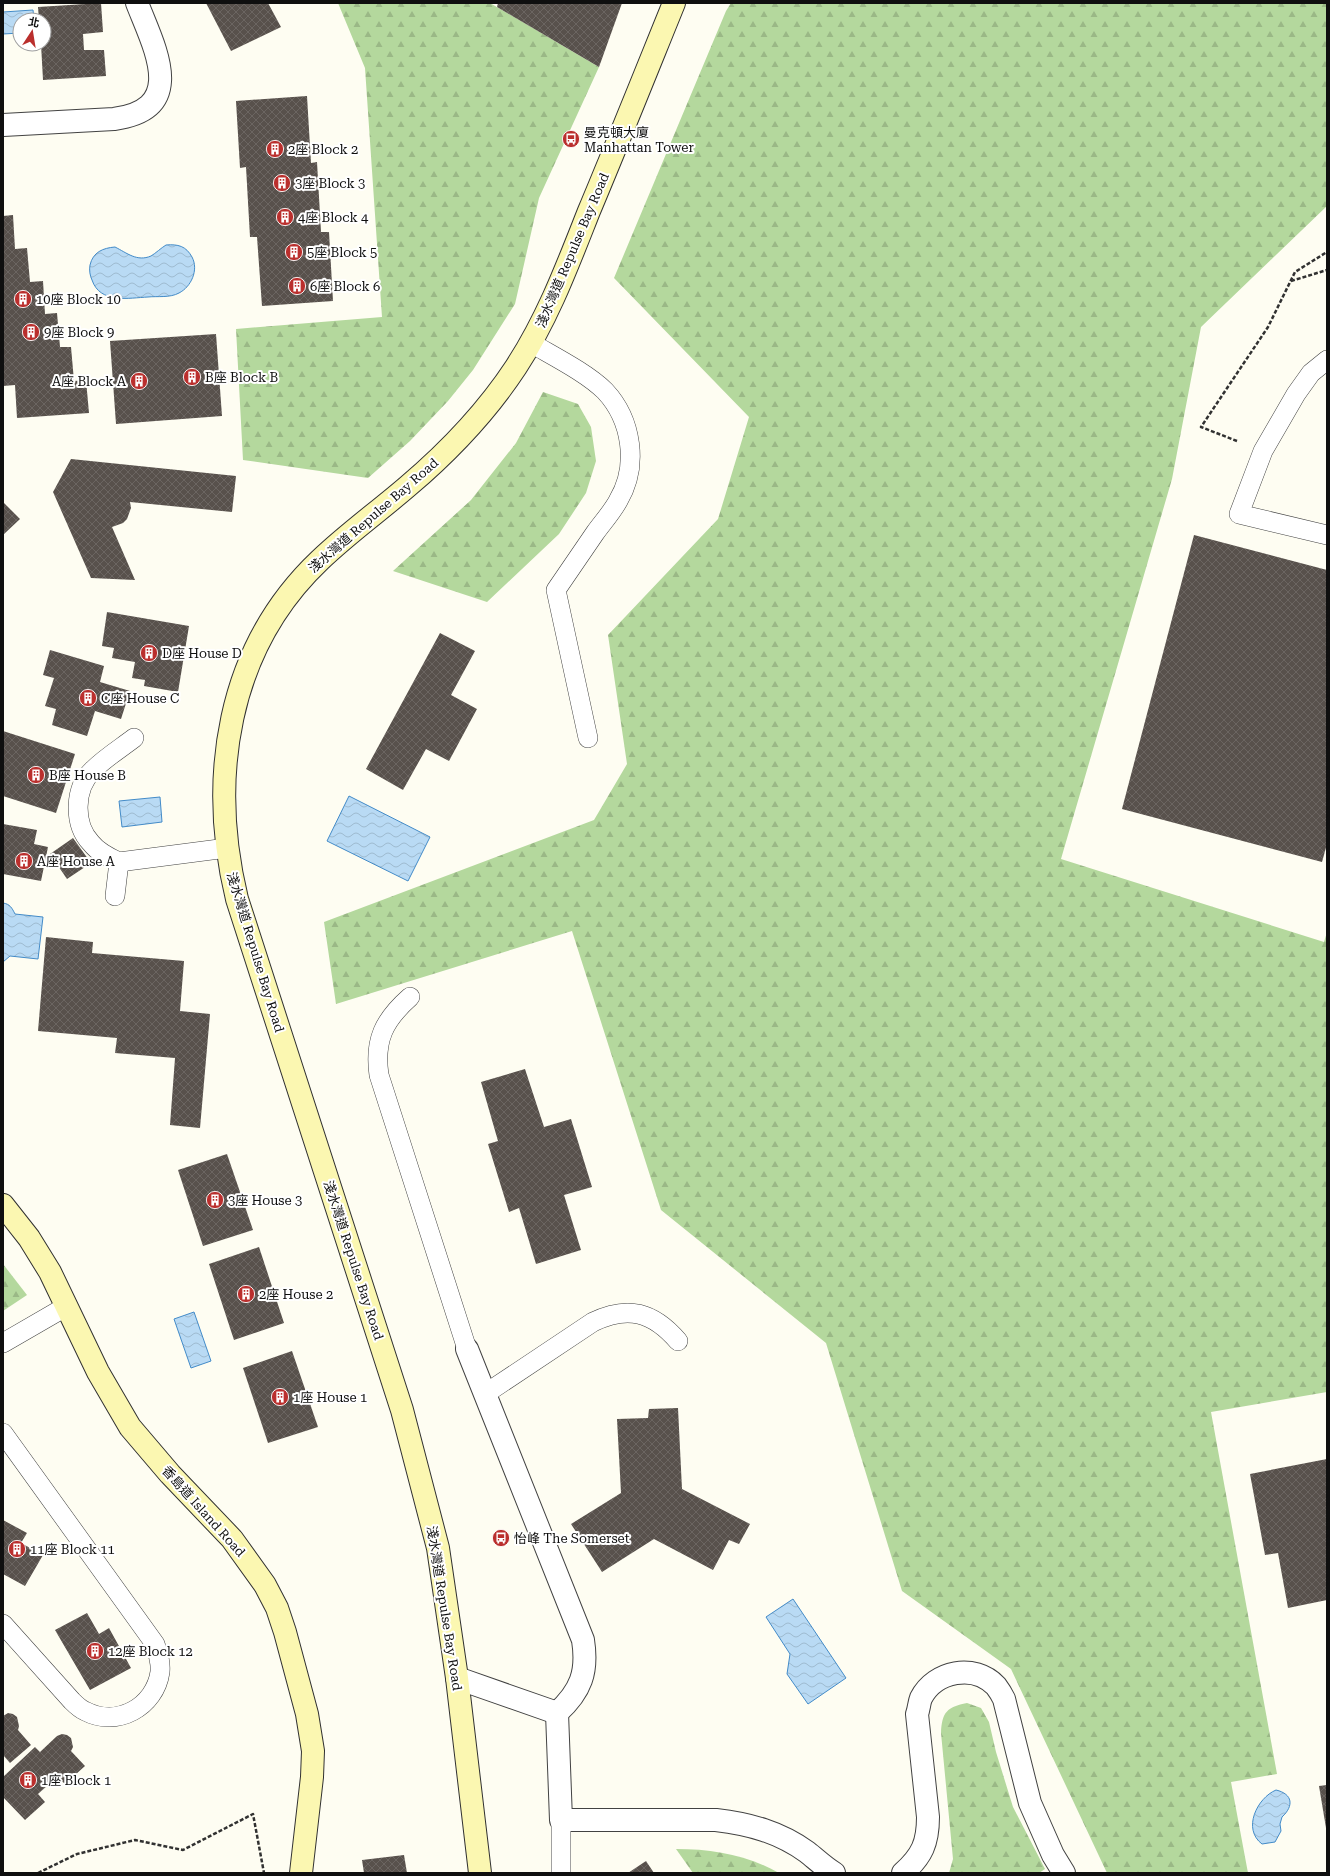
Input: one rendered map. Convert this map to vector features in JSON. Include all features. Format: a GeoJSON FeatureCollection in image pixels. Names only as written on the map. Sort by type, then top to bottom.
{"type":"FeatureCollection","features":[{"type":"Feature","properties":{"kind":"main road","name":"淺水灣道 Repulse Bay Road"},"geometry":{"type":"LineString","coordinates":[[480,1873],[457,1678],[438,1548],[404,1418],[237,899],[227,848],[224,788],[229,732],[242,683],[268,625],[285,600],[320,560],[410,485],[471,424],[496,395],[532,342],[557,290],[674,3]]}},
{"type":"Feature","properties":{"kind":"main road","name":"香島道 Island Road"},"geometry":{"type":"LineString","coordinates":[[3,1205],[29,1238],[50,1272],[98,1372],[130,1426],[170,1474],[232,1539],[265,1585],[277,1608],[286,1632],[307,1714],[313,1751],[312,1777],[301,1873]]}},
{"type":"Feature","properties":{"kind":"street"},"geometry":{"type":"LineString","coordinates":[[3,125],[114,119],[129,117],[142,111],[153,100],[159,89],[162,75],[160,62],[137,3]]}},
{"type":"Feature","properties":{"kind":"street"},"geometry":{"type":"LineString","coordinates":[[467,1349],[583,1640],[586,1657],[584,1673],[569,1702],[557,1713],[561,1820],[716,1820],[737,1822],[757,1827],[783,1837],[807,1852],[834,1873]]}},
{"type":"Feature","properties":{"kind":"street"},"geometry":{"type":"LineString","coordinates":[[903,1873],[914,1864],[923,1850],[928,1834],[928,1817],[917,1714],[921,1699],[930,1687],[941,1677],[956,1672],[970,1673],[984,1677],[996,1686],[1004,1699],[1030,1803],[1053,1856],[1064,1873]]}},
{"type":"Feature","properties":{"kind":"street"},"geometry":{"type":"LineString","coordinates":[[457,1678],[557,1713]]}},
{"type":"Feature","properties":{"kind":"lane"},"geometry":{"type":"LineString","coordinates":[[532,342],[589,379],[604,391],[619,411],[630,441],[630,461],[627,481],[619,501],[556,590],[588,738]]}},
{"type":"Feature","properties":{"kind":"lane"},"geometry":{"type":"LineString","coordinates":[[1327,360],[1311,373],[1296,394],[1263,451],[1239,514],[1327,535]]}},
{"type":"Feature","properties":{"kind":"lane"},"geometry":{"type":"LineString","coordinates":[[134,738],[92,770],[84,782],[79,796],[78,810],[81,827],[90,843],[103,854],[119,862],[227,848]]}},
{"type":"Feature","properties":{"kind":"lane"},"geometry":{"type":"LineString","coordinates":[[115,896],[119,862]]}},
{"type":"Feature","properties":{"kind":"lane"},"geometry":{"type":"LineString","coordinates":[[410,997],[396,1009],[385,1024],[379,1041],[376,1058],[379,1075],[467,1349]]}},
{"type":"Feature","properties":{"kind":"lane"},"geometry":{"type":"LineString","coordinates":[[3,1343],[67,1306]]}},
{"type":"Feature","properties":{"kind":"lane"},"geometry":{"type":"LineString","coordinates":[[485,1394],[607,1315],[622,1312],[637,1313],[653,1318],[667,1328],[678,1341]]}},
{"type":"Feature","properties":{"kind":"lane"},"geometry":{"type":"LineString","coordinates":[[3,1432],[155,1644],[159,1657],[160,1670],[157,1684],[151,1695],[142,1705],[129,1714],[114,1717],[99,1716],[84,1711],[72,1701],[3,1624]]}},
{"type":"Feature","properties":{"kind":"lane"},"geometry":{"type":"LineString","coordinates":[[561,1820],[561,1873]]}},
{"type":"Feature","properties":{"kind":"path"},"geometry":{"type":"LineString","coordinates":[[1263,451],[1201,427],[1268,327],[1295,272],[1327,252]]}},
{"type":"Feature","properties":{"kind":"path"},"geometry":{"type":"LineString","coordinates":[[1290,282],[1327,270]]}},
{"type":"Feature","properties":{"kind":"path"},"geometry":{"type":"LineString","coordinates":[[38,1873],[77,1854],[135,1840],[183,1850],[253,1814],[264,1873]]}},
{"type":"Feature","properties":{"kind":"green space"},"geometry":{"type":"Polygon","coordinates":[[[338,3],[490,3],[599,67],[539,198],[515,304],[473,370],[448,401],[410,441],[368,478],[243,460],[236,329],[382,317],[365,68],[338,3]]]}},
{"type":"Feature","properties":{"kind":"green space"},"geometry":{"type":"Polygon","coordinates":[[[731,3],[1327,3],[1327,206],[1201,327],[1172,479],[1061,859],[1324,942],[1327,932],[1327,1392],[1211,1412],[1277,1774],[1231,1782],[1248,1873],[1107,1873],[1011,1669],[902,1591],[826,1343],[661,1210],[572,931],[336,1004],[324,922],[594,820],[627,764],[608,635],[718,519],[749,417],[614,278],[726,11],[731,3]]]}},
{"type":"Feature","properties":{"kind":"green space"},"geometry":{"type":"Polygon","coordinates":[[[543,392],[578,404],[591,427],[596,461],[586,493],[559,534],[487,602],[393,571],[471,500],[516,443],[543,392]]]}},
{"type":"Feature","properties":{"kind":"green space"},"geometry":{"type":"Polygon","coordinates":[[[3,1264],[27,1295],[3,1311],[3,1264]]]}},
{"type":"Feature","properties":{"kind":"green space"},"geometry":{"type":"Polygon","coordinates":[[[967,1703],[981,1708],[989,1722],[996,1752],[1013,1807],[1045,1869],[1039,1873],[949,1873],[953,1859],[941,1733],[944,1715],[955,1706],[967,1703]]]}},
{"type":"Feature","properties":{"kind":"green space"},"geometry":{"type":"Polygon","coordinates":[[[676,1849],[703,1850],[742,1857],[779,1873],[693,1873],[676,1849]]]}},
{"type":"Feature","properties":{"kind":"water"},"geometry":{"type":"Polygon","coordinates":[[[33,10],[33,12],[12,12],[12,33],[3,34],[3,12],[33,10]]]}},
{"type":"Feature","properties":{"kind":"water"},"geometry":{"type":"Polygon","coordinates":[[[166,245],[181,246],[190,253],[194,262],[195,267],[193,278],[187,287],[179,293],[168,296],[116,298],[101,293],[96,288],[91,277],[90,267],[93,257],[99,252],[106,248],[115,247],[132,256],[146,258],[166,245]]]}},
{"type":"Feature","properties":{"kind":"water"},"geometry":{"type":"Polygon","coordinates":[[[349,796],[430,837],[408,881],[327,841],[349,796]]]}},
{"type":"Feature","properties":{"kind":"water"},"geometry":{"type":"Polygon","coordinates":[[[160,797],[162,822],[122,827],[119,801],[160,797]]]}},
{"type":"Feature","properties":{"kind":"water"},"geometry":{"type":"Polygon","coordinates":[[[3,903],[7,904],[15,914],[43,917],[38,959],[10,956],[3,962],[3,903]]]}},
{"type":"Feature","properties":{"kind":"water"},"geometry":{"type":"Polygon","coordinates":[[[194,1312],[211,1361],[191,1368],[174,1319],[194,1312]]]}},
{"type":"Feature","properties":{"kind":"water"},"geometry":{"type":"Polygon","coordinates":[[[793,1599],[846,1678],[808,1704],[787,1674],[790,1654],[766,1617],[793,1599]]]}},
{"type":"Feature","properties":{"kind":"water"},"geometry":{"type":"Polygon","coordinates":[[[1276,1790],[1286,1794],[1289,1797],[1289,1809],[1282,1817],[1280,1824],[1281,1831],[1275,1842],[1262,1844],[1256,1838],[1253,1830],[1254,1814],[1263,1800],[1276,1790]]]}},
{"type":"Feature","properties":{"kind":"building"},"geometry":{"type":"Polygon","coordinates":[[[101,3],[103,32],[83,34],[84,50],[104,50],[106,76],[43,80],[41,52],[52,52],[52,12],[38,12],[38,7],[101,3]]]}},
{"type":"Feature","properties":{"kind":"building"},"geometry":{"type":"Polygon","coordinates":[[[206,3],[268,3],[281,27],[231,51],[206,3]]]}},
{"type":"Feature","properties":{"kind":"building"},"geometry":{"type":"Polygon","coordinates":[[[498,3],[622,3],[599,67],[497,7],[498,3]]]}},
{"type":"Feature","properties":{"kind":"building"},"geometry":{"type":"Polygon","coordinates":[[[307,96],[311,163],[317,162],[321,232],[329,232],[333,301],[262,306],[257,237],[250,237],[246,167],[240,168],[236,101],[307,96]]]}},
{"type":"Feature","properties":{"kind":"building"},"geometry":{"type":"Polygon","coordinates":[[[13,215],[15,249],[27,248],[30,282],[43,281],[45,314],[57,313],[60,347],[71,347],[74,381],[86,380],[89,413],[17,418],[15,385],[3,386],[3,216],[13,215]]]}},
{"type":"Feature","properties":{"kind":"building"},"geometry":{"type":"Polygon","coordinates":[[[216,334],[222,416],[116,424],[110,341],[216,334]]]}},
{"type":"Feature","properties":{"kind":"building"},"geometry":{"type":"Polygon","coordinates":[[[71,459],[236,476],[232,512],[130,502],[131,508],[127,519],[123,523],[112,527],[135,580],[91,578],[53,492],[71,459]]]}},
{"type":"Feature","properties":{"kind":"building"},"geometry":{"type":"Polygon","coordinates":[[[3,502],[20,519],[3,535],[3,502]]]}},
{"type":"Feature","properties":{"kind":"building"},"geometry":{"type":"Polygon","coordinates":[[[1194,535],[1327,570],[1327,844],[1322,862],[1122,809],[1194,535]]]}},
{"type":"Feature","properties":{"kind":"building","name":"D座 House D"},"geometry":{"type":"Polygon","coordinates":[[[107,612],[189,626],[178,692],[144,686],[145,680],[132,678],[135,662],[112,658],[114,648],[102,646],[107,612]]]}},
{"type":"Feature","properties":{"kind":"building"},"geometry":{"type":"Polygon","coordinates":[[[440,633],[475,651],[451,695],[477,709],[449,761],[426,749],[403,790],[366,769],[440,633]]]}},
{"type":"Feature","properties":{"kind":"building","name":"C座 House C"},"geometry":{"type":"Polygon","coordinates":[[[50,650],[104,666],[100,682],[130,691],[121,719],[95,711],[87,736],[52,725],[56,709],[45,706],[54,678],[43,675],[50,650]]]}},
{"type":"Feature","properties":{"kind":"building","name":"B座 House B"},"geometry":{"type":"Polygon","coordinates":[[[3,731],[75,754],[56,813],[3,796],[3,731]]]}},
{"type":"Feature","properties":{"kind":"building","name":"A座 House A"},"geometry":{"type":"Polygon","coordinates":[[[3,824],[37,830],[34,844],[48,847],[41,881],[3,874],[3,824]]]}},
{"type":"Feature","properties":{"kind":"building"},"geometry":{"type":"Polygon","coordinates":[[[73,838],[91,863],[67,879],[50,854],[73,838]]]}},
{"type":"Feature","properties":{"kind":"building"},"geometry":{"type":"Polygon","coordinates":[[[46,937],[93,942],[92,953],[184,961],[180,1011],[210,1014],[200,1128],[170,1125],[175,1058],[115,1053],[117,1038],[38,1031],[46,937]]]}},
{"type":"Feature","properties":{"kind":"building"},"geometry":{"type":"Polygon","coordinates":[[[525,1069],[544,1127],[571,1119],[592,1187],[564,1195],[581,1250],[536,1264],[519,1208],[509,1212],[488,1144],[498,1141],[481,1082],[525,1069]]]}},
{"type":"Feature","properties":{"kind":"building","name":"3座 House 3"},"geometry":{"type":"Polygon","coordinates":[[[227,1154],[253,1230],[203,1246],[178,1170],[227,1154]]]}},
{"type":"Feature","properties":{"kind":"building","name":"2座 House 2"},"geometry":{"type":"Polygon","coordinates":[[[259,1247],[284,1323],[234,1340],[209,1264],[259,1247]]]}},
{"type":"Feature","properties":{"kind":"building","name":"1座 House 1"},"geometry":{"type":"Polygon","coordinates":[[[292,1351],[318,1427],[268,1443],[243,1368],[292,1351]]]}},
{"type":"Feature","properties":{"kind":"building"},"geometry":{"type":"Polygon","coordinates":[[[678,1408],[682,1489],[750,1524],[739,1544],[729,1540],[713,1570],[654,1539],[602,1572],[571,1524],[621,1493],[617,1419],[648,1418],[649,1409],[678,1408]]]}},
{"type":"Feature","properties":{"kind":"building"},"geometry":{"type":"Polygon","coordinates":[[[1327,1459],[1327,1600],[1288,1608],[1278,1553],[1265,1555],[1250,1474],[1327,1459]]]}},
{"type":"Feature","properties":{"kind":"building","name":"11座 Block 11"},"geometry":{"type":"Polygon","coordinates":[[[3,1520],[27,1533],[21,1543],[43,1555],[25,1586],[3,1574],[3,1520]]]}},
{"type":"Feature","properties":{"kind":"building","name":"12座 Block 12"},"geometry":{"type":"Polygon","coordinates":[[[87,1613],[99,1634],[109,1628],[131,1668],[90,1690],[55,1630],[87,1613]]]}},
{"type":"Feature","properties":{"kind":"building"},"geometry":{"type":"Polygon","coordinates":[[[8,1713],[17,1717],[19,1726],[18,1730],[31,1745],[10,1763],[3,1755],[3,1716],[8,1713]]]}},
{"type":"Feature","properties":{"kind":"building","name":"1座 Block 1"},"geometry":{"type":"Polygon","coordinates":[[[62,1734],[71,1738],[73,1747],[71,1751],[85,1766],[65,1784],[57,1777],[38,1794],[45,1802],[25,1820],[3,1797],[3,1777],[35,1747],[40,1752],[57,1736],[62,1734]]]}},
{"type":"Feature","properties":{"kind":"building"},"geometry":{"type":"Polygon","coordinates":[[[1327,1785],[1327,1828],[1326,1828],[1319,1786],[1327,1785]]]}},
{"type":"Feature","properties":{"kind":"building"},"geometry":{"type":"Polygon","coordinates":[[[404,1855],[407,1873],[364,1873],[362,1860],[404,1855]]]}},
{"type":"Feature","properties":{"kind":"building"},"geometry":{"type":"Polygon","coordinates":[[[646,1861],[654,1873],[628,1873],[646,1861]]]}},
{"type":"Feature","properties":{"kind":"place","name":"曼克頓大廈 Manhattan Tower"},"geometry":{"type":"Point","coordinates":[571,139]}},
{"type":"Feature","properties":{"kind":"place","name":"2座 Block 2"},"geometry":{"type":"Point","coordinates":[275,149]}},
{"type":"Feature","properties":{"kind":"place","name":"3座 Block 3"},"geometry":{"type":"Point","coordinates":[282,183]}},
{"type":"Feature","properties":{"kind":"place","name":"4座 Block 4"},"geometry":{"type":"Point","coordinates":[285,217]}},
{"type":"Feature","properties":{"kind":"place","name":"5座 Block 5"},"geometry":{"type":"Point","coordinates":[294,252]}},
{"type":"Feature","properties":{"kind":"place","name":"6座 Block 6"},"geometry":{"type":"Point","coordinates":[297,286]}},
{"type":"Feature","properties":{"kind":"place","name":"10座 Block 10"},"geometry":{"type":"Point","coordinates":[23,299]}},
{"type":"Feature","properties":{"kind":"place","name":"9座 Block 9"},"geometry":{"type":"Point","coordinates":[31,332]}},
{"type":"Feature","properties":{"kind":"place","name":"B座 Block B"},"geometry":{"type":"Point","coordinates":[192,377]}},
{"type":"Feature","properties":{"kind":"place","name":"A座 Block A"},"geometry":{"type":"Point","coordinates":[139,381]}},
{"type":"Feature","properties":{"kind":"place","name":"D座 House D"},"geometry":{"type":"Point","coordinates":[149,653]}},
{"type":"Feature","properties":{"kind":"place","name":"C座 House C"},"geometry":{"type":"Point","coordinates":[88,698]}},
{"type":"Feature","properties":{"kind":"place","name":"B座 House B"},"geometry":{"type":"Point","coordinates":[36,775]}},
{"type":"Feature","properties":{"kind":"place","name":"A座 House A"},"geometry":{"type":"Point","coordinates":[24,861]}},
{"type":"Feature","properties":{"kind":"place","name":"3座 House 3"},"geometry":{"type":"Point","coordinates":[215,1200]}},
{"type":"Feature","properties":{"kind":"place","name":"2座 House 2"},"geometry":{"type":"Point","coordinates":[246,1294]}},
{"type":"Feature","properties":{"kind":"place","name":"1座 House 1"},"geometry":{"type":"Point","coordinates":[280,1397]}},
{"type":"Feature","properties":{"kind":"place","name":"怡峰 The Somerset"},"geometry":{"type":"Point","coordinates":[501,1538]}},
{"type":"Feature","properties":{"kind":"place","name":"11座 Block 11"},"geometry":{"type":"Point","coordinates":[17,1549]}},
{"type":"Feature","properties":{"kind":"place","name":"12座 Block 12"},"geometry":{"type":"Point","coordinates":[95,1651]}},
{"type":"Feature","properties":{"kind":"place","name":"1座 Block 1"},"geometry":{"type":"Point","coordinates":[28,1780]}}]}
